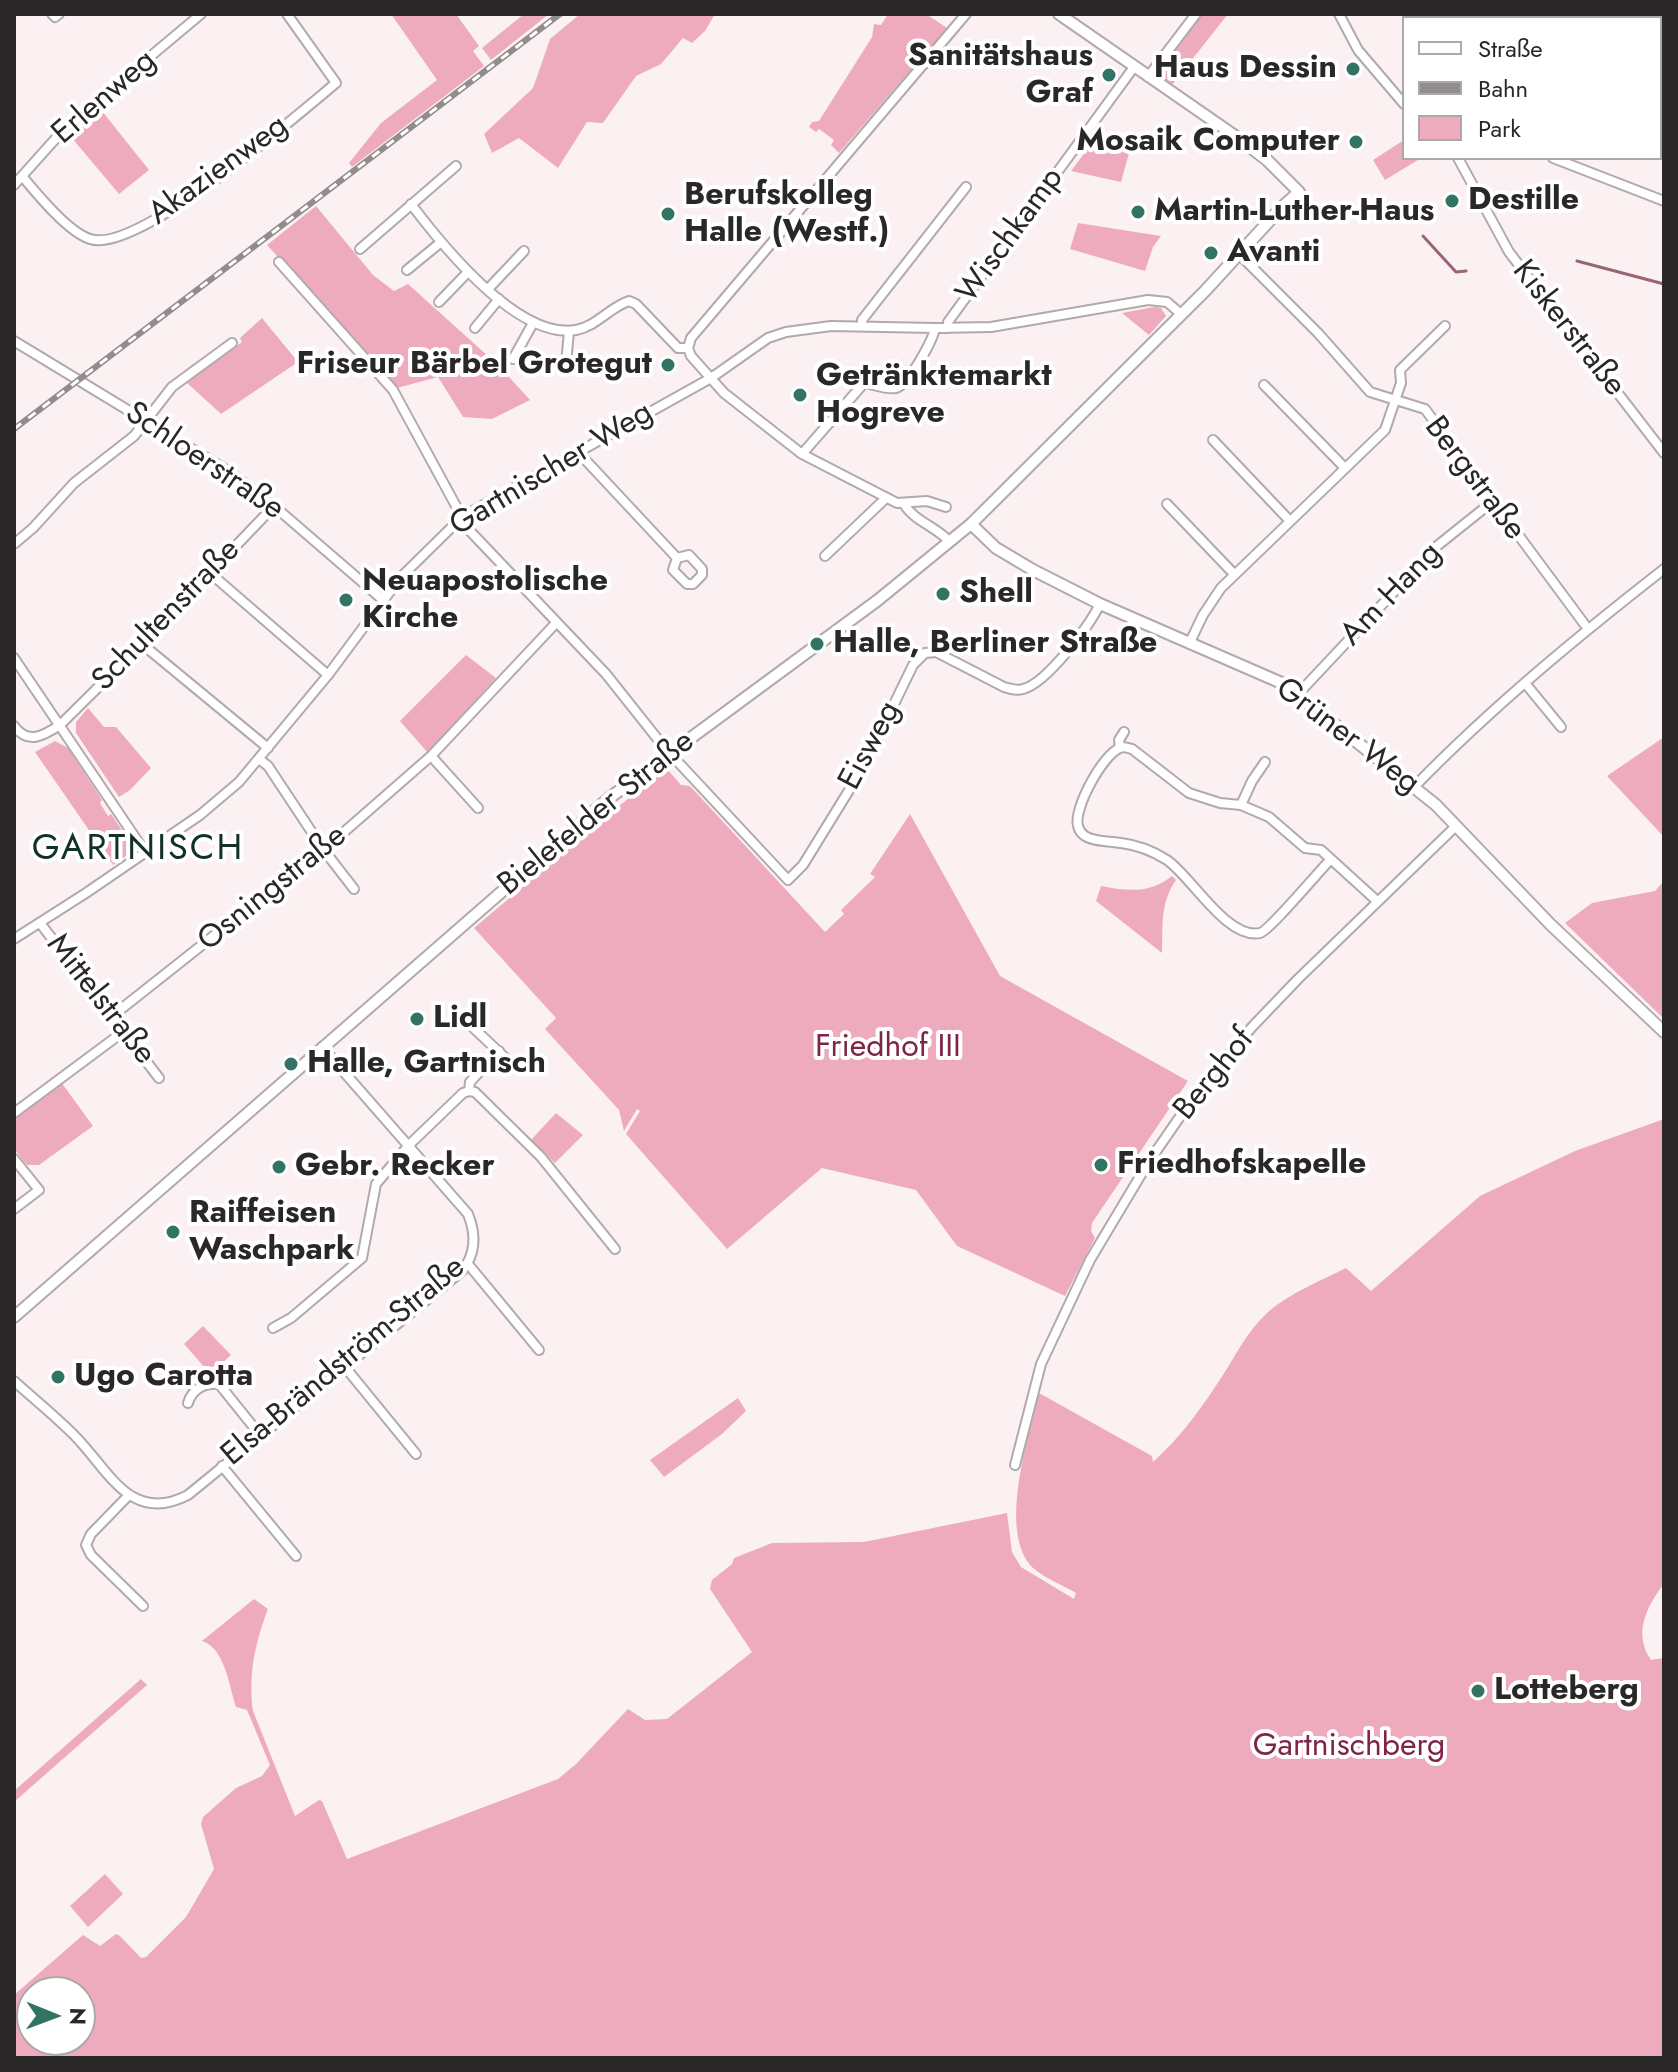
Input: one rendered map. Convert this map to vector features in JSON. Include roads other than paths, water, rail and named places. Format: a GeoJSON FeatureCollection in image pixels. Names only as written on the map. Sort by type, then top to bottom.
{"type":"FeatureCollection","features":[{"type":"Feature","properties":{"kind":"street"},"geometry":{"type":"LineString","coordinates":[[52,14],[55,17],[59,14]]}},
{"type":"Feature","properties":{"kind":"street","name":"Erlenweg"},"geometry":{"type":"LineString","coordinates":[[14,185],[66,127],[201,14]]}},
{"type":"Feature","properties":{"kind":"street","name":"Akazienweg"},"geometry":{"type":"LineString","coordinates":[[22,176],[76,231],[91,239],[116,239],[160,219],[269,139],[336,83],[287,14]]}},
{"type":"Feature","properties":{"kind":"street"},"geometry":{"type":"LineString","coordinates":[[946,507],[927,501],[904,504],[886,498],[802,454],[724,393],[691,356],[688,348],[691,338],[966,14]]}},
{"type":"Feature","properties":{"kind":"street"},"geometry":{"type":"LineString","coordinates":[[1059,14],[1148,77],[1196,14]]}},
{"type":"Feature","properties":{"kind":"street"},"geometry":{"type":"LineString","coordinates":[[1339,14],[1358,50],[1402,102]]}},
{"type":"Feature","properties":{"kind":"street","name":"Wischkamp"},"geometry":{"type":"LineString","coordinates":[[948,328],[948,322],[1134,67]]}},
{"type":"Feature","properties":{"kind":"street","name":"Bielefelder Straße"},"geometry":{"type":"LineString","coordinates":[[14,1317],[608,799],[878,600],[971,524],[1299,192],[1262,157],[1148,77]]}},
{"type":"Feature","properties":{"kind":"street","name":"Kiskerstraße"},"geometry":{"type":"LineString","coordinates":[[1459,160],[1509,252],[1664,453]]}},
{"type":"Feature","properties":{"kind":"street"},"geometry":{"type":"LineString","coordinates":[[1558,160],[1664,201]]}},
{"type":"Feature","properties":{"kind":"street"},"geometry":{"type":"LineString","coordinates":[[360,249],[456,166]]}},
{"type":"Feature","properties":{"kind":"street"},"geometry":{"type":"LineString","coordinates":[[862,325],[862,320],[966,187]]}},
{"type":"Feature","properties":{"kind":"street"},"geometry":{"type":"LineString","coordinates":[[411,204],[440,243],[468,272],[533,323],[569,331],[590,326],[625,301],[636,304],[678,348],[688,348]]}},
{"type":"Feature","properties":{"kind":"street"},"geometry":{"type":"LineString","coordinates":[[407,270],[440,243]]}},
{"type":"Feature","properties":{"kind":"street"},"geometry":{"type":"LineString","coordinates":[[488,289],[524,251]]}},
{"type":"Feature","properties":{"kind":"street","name":"Bergstraße"},"geometry":{"type":"LineString","coordinates":[[1239,254],[1318,333],[1370,392],[1425,409],[1588,629]]}},
{"type":"Feature","properties":{"kind":"street"},"geometry":{"type":"LineString","coordinates":[[279,262],[393,390],[469,530],[606,674],[669,753]]}},
{"type":"Feature","properties":{"kind":"street"},"geometry":{"type":"LineString","coordinates":[[439,302],[468,272]]}},
{"type":"Feature","properties":{"kind":"street"},"geometry":{"type":"LineString","coordinates":[[475,328],[499,299]]}},
{"type":"Feature","properties":{"kind":"street","name":"Gartnischer Weg"},"geometry":{"type":"LineString","coordinates":[[14,939],[200,815],[239,782],[328,675],[400,578],[462,517],[711,378],[768,338],[799,329],[862,325],[991,327],[1148,300],[1167,302],[1181,314]]}},
{"type":"Feature","properties":{"kind":"street"},"geometry":{"type":"LineString","coordinates":[[513,359],[533,323]]}},
{"type":"Feature","properties":{"kind":"street"},"geometry":{"type":"LineString","coordinates":[[1190,642],[1221,588],[1385,430],[1401,383],[1400,370],[1445,326]]}},
{"type":"Feature","properties":{"kind":"street"},"geometry":{"type":"LineString","coordinates":[[802,454],[864,383],[894,388],[903,385],[932,340],[935,328]]}},
{"type":"Feature","properties":{"kind":"street"},"geometry":{"type":"LineString","coordinates":[[566,364],[569,331]]}},
{"type":"Feature","properties":{"kind":"street","name":"Schloerstraße"},"geometry":{"type":"LineString","coordinates":[[14,341],[228,471],[274,506],[383,600]]}},
{"type":"Feature","properties":{"kind":"street"},"geometry":{"type":"LineString","coordinates":[[14,544],[74,483],[134,436],[172,387],[232,343]]}},
{"type":"Feature","properties":{"kind":"street"},"geometry":{"type":"LineString","coordinates":[[1264,385],[1344,467]]}},
{"type":"Feature","properties":{"kind":"street"},"geometry":{"type":"LineString","coordinates":[[1213,440],[1289,520]]}},
{"type":"Feature","properties":{"kind":"street"},"geometry":{"type":"LineString","coordinates":[[578,452],[581,459],[677,558]]}},
{"type":"Feature","properties":{"kind":"street"},"geometry":{"type":"LineString","coordinates":[[825,556],[886,498]]}},
{"type":"Feature","properties":{"kind":"street","name":"Am Hang"},"geometry":{"type":"LineString","coordinates":[[1298,694],[1437,546],[1492,502]]}},
{"type":"Feature","properties":{"kind":"street"},"geometry":{"type":"LineString","coordinates":[[904,504],[909,512],[934,527],[950,542]]}},
{"type":"Feature","properties":{"kind":"street"},"geometry":{"type":"LineString","coordinates":[[1167,504],[1234,574]]}},
{"type":"Feature","properties":{"kind":"street","name":"Schultenstraße"},"geometry":{"type":"LineString","coordinates":[[60,725],[274,506]]}},
{"type":"Feature","properties":{"kind":"street","name":"Grüner Weg"},"geometry":{"type":"LineString","coordinates":[[971,524],[996,548],[1033,570],[1100,604],[1284,684],[1298,694],[1415,786],[1550,924],[1664,1032]]}},
{"type":"Feature","properties":{"kind":"street"},"geometry":{"type":"LineString","coordinates":[[1415,786],[1466,733],[1664,569]]}},
{"type":"Feature","properties":{"kind":"street"},"geometry":{"type":"LineString","coordinates":[[210,573],[328,675]]}},
{"type":"Feature","properties":{"kind":"street","name":"Eisweg"},"geometry":{"type":"LineString","coordinates":[[669,753],[788,880],[803,865],[864,766],[920,656],[930,651],[942,654],[1004,687],[1024,689],[1044,676],[1093,618],[1100,604]]}},
{"type":"Feature","properties":{"kind":"street","name":"Osningstraße"},"geometry":{"type":"LineString","coordinates":[[111,1017],[323,849],[431,756],[556,623]]}},
{"type":"Feature","properties":{"kind":"street"},"geometry":{"type":"LineString","coordinates":[[142,644],[268,748]]}},
{"type":"Feature","properties":{"kind":"street"},"geometry":{"type":"LineString","coordinates":[[14,658],[145,852]]}},
{"type":"Feature","properties":{"kind":"street"},"geometry":{"type":"LineString","coordinates":[[1525,683],[1561,727]]}},
{"type":"Feature","properties":{"kind":"street"},"geometry":{"type":"LineString","coordinates":[[14,726],[24,736],[31,738],[45,735],[60,725]]}},
{"type":"Feature","properties":{"kind":"street"},"geometry":{"type":"LineString","coordinates":[[1120,748],[1119,740],[1124,732]]}},
{"type":"Feature","properties":{"kind":"street"},"geometry":{"type":"LineString","coordinates":[[1120,748],[1139,753],[1189,793],[1220,803],[1241,805],[1269,817],[1305,848],[1321,850],[1377,901]]}},
{"type":"Feature","properties":{"kind":"street"},"geometry":{"type":"LineString","coordinates":[[1120,748],[1111,755],[1091,783],[1079,813],[1079,828],[1087,837],[1124,843],[1164,858],[1185,875],[1214,910],[1235,925],[1254,933],[1268,930],[1331,859]]}},
{"type":"Feature","properties":{"kind":"street"},"geometry":{"type":"LineString","coordinates":[[431,756],[478,808]]}},
{"type":"Feature","properties":{"kind":"street"},"geometry":{"type":"LineString","coordinates":[[259,759],[268,766],[323,849],[354,889]]}},
{"type":"Feature","properties":{"kind":"street"},"geometry":{"type":"LineString","coordinates":[[1241,805],[1265,762]]}},
{"type":"Feature","properties":{"kind":"street","name":"Berghof"},"geometry":{"type":"LineString","coordinates":[[1015,1465],[1041,1364],[1090,1260],[1148,1163],[1199,1089],[1252,1027],[1456,826]]}},
{"type":"Feature","properties":{"kind":"street","name":"Mittelstraße"},"geometry":{"type":"LineString","coordinates":[[40,923],[159,1078]]}},
{"type":"Feature","properties":{"kind":"street"},"geometry":{"type":"LineString","coordinates":[[465,1020],[516,1068]]}},
{"type":"Feature","properties":{"kind":"street"},"geometry":{"type":"LineString","coordinates":[[14,1113],[123,1032]]}},
{"type":"Feature","properties":{"kind":"street","name":"Elsa-Brändström-Straße"},"geometry":{"type":"LineString","coordinates":[[128,1496],[151,1504],[188,1495],[468,1264],[472,1255],[474,1235],[468,1214],[322,1047]]}},
{"type":"Feature","properties":{"kind":"street"},"geometry":{"type":"LineString","coordinates":[[469,1091],[470,1082],[499,1051]]}},
{"type":"Feature","properties":{"kind":"street"},"geometry":{"type":"LineString","coordinates":[[273,1328],[291,1318],[362,1258],[376,1184],[409,1145],[463,1093],[469,1091],[475,1092],[541,1157],[615,1249]]}},
{"type":"Feature","properties":{"kind":"street"},"geometry":{"type":"LineString","coordinates":[[14,1159],[39,1190],[14,1209]]}},
{"type":"Feature","properties":{"kind":"street"},"geometry":{"type":"LineString","coordinates":[[468,1264],[539,1350]]}},
{"type":"Feature","properties":{"kind":"street"},"geometry":{"type":"LineString","coordinates":[[345,1367],[416,1454]]}},
{"type":"Feature","properties":{"kind":"street"},"geometry":{"type":"LineString","coordinates":[[14,1381],[75,1436],[128,1496],[91,1534],[86,1545],[91,1555],[143,1606]]}},
{"type":"Feature","properties":{"kind":"street"},"geometry":{"type":"LineString","coordinates":[[188,1403],[190,1396],[203,1385],[219,1384],[260,1435]]}},
{"type":"Feature","properties":{"kind":"street"},"geometry":{"type":"LineString","coordinates":[[222,1466],[296,1556]]}},
{"type":"Feature","properties":{"kind":"waterway"},"geometry":{"type":"LineString","coordinates":[[1423,236],[1456,272],[1466,271]]}},
{"type":"Feature","properties":{"kind":"waterway"},"geometry":{"type":"LineString","coordinates":[[1577,261],[1664,284]]}},
{"type":"Feature","properties":{"kind":"railway"},"geometry":{"type":"LineString","coordinates":[[14,429],[560,14]]}},
{"type":"Feature","properties":{"kind":"place","name":"Haus Dessin"},"geometry":{"type":"Point","coordinates":[1353,69]}},
{"type":"Feature","properties":{"kind":"place","name":"Sanitätshaus Graf"},"geometry":{"type":"Point","coordinates":[1109,75]}},
{"type":"Feature","properties":{"kind":"place","name":"Mosaik Computer"},"geometry":{"type":"Point","coordinates":[1356,142]}},
{"type":"Feature","properties":{"kind":"place","name":"Destille"},"geometry":{"type":"Point","coordinates":[1452,201]}},
{"type":"Feature","properties":{"kind":"place","name":"Martin-Luther-Haus"},"geometry":{"type":"Point","coordinates":[1138,212]}},
{"type":"Feature","properties":{"kind":"place","name":"Berufskolleg Halle (Westf.)"},"geometry":{"type":"Point","coordinates":[668,214]}},
{"type":"Feature","properties":{"kind":"place","name":"Avanti"},"geometry":{"type":"Point","coordinates":[1211,253]}},
{"type":"Feature","properties":{"kind":"place","name":"Friseur Bärbel Grotegut"},"geometry":{"type":"Point","coordinates":[668,365]}},
{"type":"Feature","properties":{"kind":"place","name":"Getränktemarkt Hogreve"},"geometry":{"type":"Point","coordinates":[800,395]}},
{"type":"Feature","properties":{"kind":"place","name":"Shell"},"geometry":{"type":"Point","coordinates":[943,594]}},
{"type":"Feature","properties":{"kind":"place","name":"Neuapostolische Kirche"},"geometry":{"type":"Point","coordinates":[346,600]}},
{"type":"Feature","properties":{"kind":"place","name":"Halle, Berliner Straße"},"geometry":{"type":"Point","coordinates":[817,644]}},
{"type":"Feature","properties":{"kind":"place","name":"Lidl"},"geometry":{"type":"Point","coordinates":[417,1019]}},
{"type":"Feature","properties":{"kind":"place","name":"Halle, Gartnisch"},"geometry":{"type":"Point","coordinates":[291,1064]}},
{"type":"Feature","properties":{"kind":"place","name":"Friedhofskapelle"},"geometry":{"type":"Point","coordinates":[1101,1165]}},
{"type":"Feature","properties":{"kind":"place","name":"Gebr. Recker"},"geometry":{"type":"Point","coordinates":[279,1167]}},
{"type":"Feature","properties":{"kind":"place","name":"Raiffeisen Waschpark"},"geometry":{"type":"Point","coordinates":[173,1232]}},
{"type":"Feature","properties":{"kind":"place","name":"Ugo Carotta"},"geometry":{"type":"Point","coordinates":[58,1377]}},
{"type":"Feature","properties":{"kind":"place","name":"Lotteberg"},"geometry":{"type":"Point","coordinates":[1478,1691]}},
{"type":"Feature","properties":{"kind":"district","name":"GARTNISCH"},"geometry":{"type":"Point","coordinates":[138,850]}},
{"type":"Feature","properties":{"kind":"park label","name":"Friedhof III"},"geometry":{"type":"Point","coordinates":[888,1048]}},
{"type":"Feature","properties":{"kind":"park label","name":"Gartnischberg"},"geometry":{"type":"Point","coordinates":[1349,1747]}}]}
